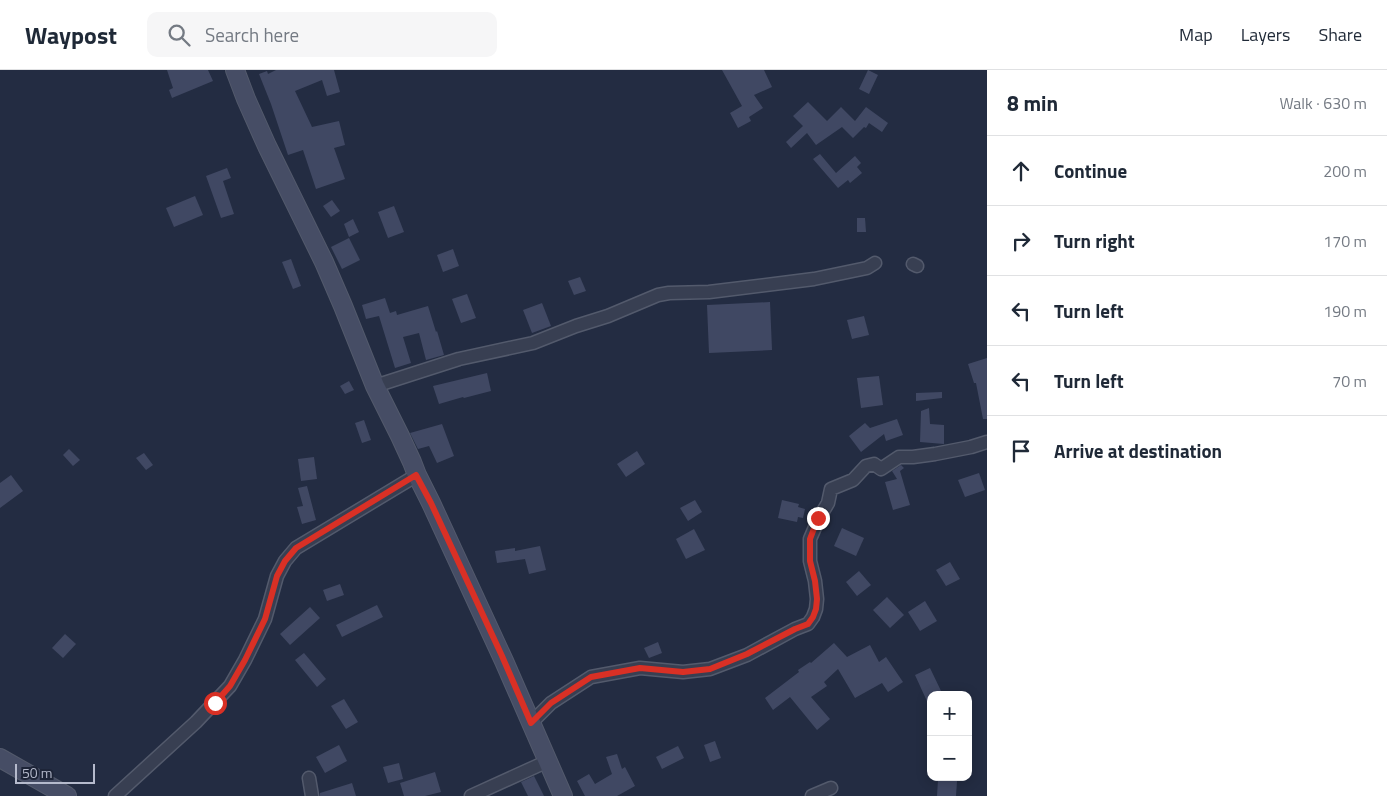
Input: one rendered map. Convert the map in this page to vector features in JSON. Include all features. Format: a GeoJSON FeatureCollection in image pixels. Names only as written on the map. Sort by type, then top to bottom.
{"type":"FeatureCollection","features":[{"type":"Feature","properties":{"kind":"main road"},"geometry":{"type":"LineString","coordinates":[[235,70],[267,146],[313,239],[343,306],[375,386],[502,656],[563,796]]}},
{"type":"Feature","properties":{"kind":"main road"},"geometry":{"type":"LineString","coordinates":[[0,758],[67,796]]}},
{"type":"Feature","properties":{"kind":"street"},"geometry":{"type":"LineString","coordinates":[[375,386],[459,359],[533,343],[669,293],[708,292],[814,279],[867,268],[875,263]]}},
{"type":"Feature","properties":{"kind":"street"},"geometry":{"type":"LineString","coordinates":[[531,723],[551,703],[591,677],[640,668],[683,672],[710,669],[747,654],[808,624],[816,609],[817,599],[810,561],[810,539],[818,518],[828,503],[831,489],[853,480],[866,466],[874,464],[881,469],[899,457],[935,454],[987,442]]}},
{"type":"Feature","properties":{"kind":"street"},"geometry":{"type":"LineString","coordinates":[[115,796],[196,722],[230,686],[265,619],[277,576],[285,561],[296,548],[416,475]]}},
{"type":"Feature","properties":{"kind":"street"},"geometry":{"type":"LineString","coordinates":[[472,796],[548,761]]}},
{"type":"Feature","properties":{"kind":"street"},"geometry":{"type":"LineString","coordinates":[[309,778],[312,796]]}},
{"type":"Feature","properties":{"kind":"street"},"geometry":{"type":"LineString","coordinates":[[812,796],[831,788]]}},
{"type":"Feature","properties":{"kind":"building"},"geometry":{"type":"Polygon","coordinates":[[[167,70],[208,70],[213,81],[172,98],[169,90],[173,88],[167,70]]]}},
{"type":"Feature","properties":{"kind":"building"},"geometry":{"type":"Polygon","coordinates":[[[276,70],[334,70],[340,92],[327,96],[322,80],[295,91],[312,127],[339,121],[345,145],[334,148],[345,179],[316,189],[303,150],[288,155],[259,74],[267,71],[268,74],[276,70]]]}},
{"type":"Feature","properties":{"kind":"building"},"geometry":{"type":"Polygon","coordinates":[[[722,70],[764,70],[772,87],[754,95],[763,108],[749,117],[751,121],[738,128],[730,113],[742,106],[722,70]]]}},
{"type":"Feature","properties":{"kind":"building"},"geometry":{"type":"Polygon","coordinates":[[[868,70],[878,75],[869,94],[859,89],[868,70]]]}},
{"type":"Feature","properties":{"kind":"building"},"geometry":{"type":"Polygon","coordinates":[[[808,102],[827,121],[841,107],[855,121],[866,107],[888,123],[882,132],[869,123],[866,128],[864,127],[853,138],[842,127],[816,145],[807,133],[791,148],[786,142],[803,126],[793,116],[808,102]]]}},
{"type":"Feature","properties":{"kind":"building"},"geometry":{"type":"Polygon","coordinates":[[[820,154],[836,173],[855,156],[861,163],[857,167],[862,173],[850,183],[848,180],[838,188],[813,159],[820,154]]]}},
{"type":"Feature","properties":{"kind":"building"},"geometry":{"type":"Polygon","coordinates":[[[227,168],[231,178],[223,181],[234,214],[221,218],[206,176],[227,168]]]}},
{"type":"Feature","properties":{"kind":"building"},"geometry":{"type":"Polygon","coordinates":[[[195,196],[203,215],[174,227],[166,208],[195,196]]]}},
{"type":"Feature","properties":{"kind":"building"},"geometry":{"type":"Polygon","coordinates":[[[332,200],[340,211],[331,217],[323,206],[332,200]]]}},
{"type":"Feature","properties":{"kind":"building"},"geometry":{"type":"Polygon","coordinates":[[[394,206],[404,232],[388,238],[378,212],[394,206]]]}},
{"type":"Feature","properties":{"kind":"building"},"geometry":{"type":"Polygon","coordinates":[[[857,218],[865,218],[866,232],[857,232],[857,218]]]}},
{"type":"Feature","properties":{"kind":"building"},"geometry":{"type":"Polygon","coordinates":[[[353,219],[359,232],[349,237],[344,224],[353,219]]]}},
{"type":"Feature","properties":{"kind":"building"},"geometry":{"type":"Polygon","coordinates":[[[349,238],[360,260],[342,269],[331,247],[349,238]]]}},
{"type":"Feature","properties":{"kind":"building"},"geometry":{"type":"Polygon","coordinates":[[[453,249],[459,266],[443,272],[437,255],[453,249]]]}},
{"type":"Feature","properties":{"kind":"building"},"geometry":{"type":"Polygon","coordinates":[[[291,259],[301,286],[293,289],[282,262],[291,259]]]}},
{"type":"Feature","properties":{"kind":"building"},"geometry":{"type":"Polygon","coordinates":[[[580,277],[586,291],[574,295],[568,281],[580,277]]]}},
{"type":"Feature","properties":{"kind":"building"},"geometry":{"type":"Polygon","coordinates":[[[467,294],[476,318],[461,323],[452,299],[467,294]]]}},
{"type":"Feature","properties":{"kind":"building"},"geometry":{"type":"Polygon","coordinates":[[[385,298],[390,313],[396,311],[397,315],[428,306],[444,355],[426,360],[419,333],[403,337],[411,363],[395,368],[379,316],[366,319],[362,305],[385,298]]]}},
{"type":"Feature","properties":{"kind":"building"},"geometry":{"type":"Polygon","coordinates":[[[770,302],[772,350],[709,353],[707,305],[770,302]]]}},
{"type":"Feature","properties":{"kind":"building"},"geometry":{"type":"Polygon","coordinates":[[[542,303],[551,326],[532,333],[523,310],[542,303]]]}},
{"type":"Feature","properties":{"kind":"building"},"geometry":{"type":"Polygon","coordinates":[[[864,316],[869,335],[852,339],[847,320],[864,316]]]}},
{"type":"Feature","properties":{"kind":"building"},"geometry":{"type":"Polygon","coordinates":[[[987,358],[987,419],[983,419],[976,383],[974,383],[968,364],[987,358]]]}},
{"type":"Feature","properties":{"kind":"building"},"geometry":{"type":"Polygon","coordinates":[[[487,373],[491,391],[439,404],[433,386],[487,373]]]}},
{"type":"Feature","properties":{"kind":"building"},"geometry":{"type":"Polygon","coordinates":[[[879,376],[883,405],[861,408],[857,378],[879,376]]]}},
{"type":"Feature","properties":{"kind":"building"},"geometry":{"type":"Polygon","coordinates":[[[349,381],[354,390],[345,394],[340,386],[349,381]]]}},
{"type":"Feature","properties":{"kind":"building"},"geometry":{"type":"Polygon","coordinates":[[[942,392],[942,398],[916,401],[916,393],[942,392]]]}},
{"type":"Feature","properties":{"kind":"building"},"geometry":{"type":"Polygon","coordinates":[[[929,408],[930,424],[944,425],[944,444],[920,442],[921,411],[929,408]]]}},
{"type":"Feature","properties":{"kind":"building"},"geometry":{"type":"Polygon","coordinates":[[[897,419],[903,435],[886,441],[884,434],[861,452],[849,436],[865,423],[870,428],[897,419]]]}},
{"type":"Feature","properties":{"kind":"building"},"geometry":{"type":"Polygon","coordinates":[[[364,420],[371,440],[362,443],[355,423],[364,420]]]}},
{"type":"Feature","properties":{"kind":"building"},"geometry":{"type":"Polygon","coordinates":[[[442,424],[454,456],[437,463],[429,446],[418,449],[410,433],[442,424]]]}},
{"type":"Feature","properties":{"kind":"building"},"geometry":{"type":"Polygon","coordinates":[[[69,449],[80,460],[73,466],[63,455],[69,449]]]}},
{"type":"Feature","properties":{"kind":"building"},"geometry":{"type":"Polygon","coordinates":[[[637,451],[645,464],[626,477],[617,464],[637,451]]]}},
{"type":"Feature","properties":{"kind":"building"},"geometry":{"type":"Polygon","coordinates":[[[144,453],[153,465],[146,470],[136,458],[144,453]]]}},
{"type":"Feature","properties":{"kind":"building"},"geometry":{"type":"Polygon","coordinates":[[[314,457],[317,479],[301,481],[298,459],[314,457]]]}},
{"type":"Feature","properties":{"kind":"building"},"geometry":{"type":"Polygon","coordinates":[[[901,465],[904,468],[900,471],[910,505],[893,510],[885,482],[897,479],[892,471],[901,465]]]}},
{"type":"Feature","properties":{"kind":"building"},"geometry":{"type":"Polygon","coordinates":[[[979,473],[985,490],[965,497],[958,480],[979,473]]]}},
{"type":"Feature","properties":{"kind":"building"},"geometry":{"type":"Polygon","coordinates":[[[11,475],[23,491],[0,508],[0,483],[11,475]]]}},
{"type":"Feature","properties":{"kind":"building"},"geometry":{"type":"Polygon","coordinates":[[[307,486],[316,520],[302,524],[297,507],[303,506],[298,488],[307,486]]]}},
{"type":"Feature","properties":{"kind":"building"},"geometry":{"type":"Polygon","coordinates":[[[695,500],[702,512],[688,521],[680,508],[695,500]]]}},
{"type":"Feature","properties":{"kind":"building"},"geometry":{"type":"Polygon","coordinates":[[[782,500],[799,504],[798,507],[805,509],[803,518],[798,517],[797,522],[778,518],[782,500]]]}},
{"type":"Feature","properties":{"kind":"building"},"geometry":{"type":"Polygon","coordinates":[[[842,528],[864,538],[856,556],[834,546],[842,528]]]}},
{"type":"Feature","properties":{"kind":"building"},"geometry":{"type":"Polygon","coordinates":[[[694,529],[705,550],[686,559],[676,539],[694,529]]]}},
{"type":"Feature","properties":{"kind":"building"},"geometry":{"type":"Polygon","coordinates":[[[540,546],[546,570],[529,574],[525,559],[497,563],[495,551],[515,548],[515,551],[540,546]]]}},
{"type":"Feature","properties":{"kind":"building"},"geometry":{"type":"Polygon","coordinates":[[[950,562],[960,579],[946,586],[936,570],[950,562]]]}},
{"type":"Feature","properties":{"kind":"building"},"geometry":{"type":"Polygon","coordinates":[[[859,571],[871,585],[857,596],[846,582],[859,571]]]}},
{"type":"Feature","properties":{"kind":"building"},"geometry":{"type":"Polygon","coordinates":[[[340,584],[344,595],[327,601],[323,590],[340,584]]]}},
{"type":"Feature","properties":{"kind":"building"},"geometry":{"type":"Polygon","coordinates":[[[887,597],[904,615],[890,628],[873,610],[887,597]]]}},
{"type":"Feature","properties":{"kind":"building"},"geometry":{"type":"Polygon","coordinates":[[[925,601],[937,621],[920,631],[908,612],[925,601]]]}},
{"type":"Feature","properties":{"kind":"building"},"geometry":{"type":"Polygon","coordinates":[[[377,605],[383,617],[342,637],[336,625],[377,605]]]}},
{"type":"Feature","properties":{"kind":"building"},"geometry":{"type":"Polygon","coordinates":[[[310,607],[320,618],[290,645],[280,634],[310,607]]]}},
{"type":"Feature","properties":{"kind":"building"},"geometry":{"type":"Polygon","coordinates":[[[65,634],[76,644],[63,658],[52,648],[65,634]]]}},
{"type":"Feature","properties":{"kind":"building"},"geometry":{"type":"Polygon","coordinates":[[[658,642],[662,653],[649,658],[644,648],[658,642]]]}},
{"type":"Feature","properties":{"kind":"building"},"geometry":{"type":"Polygon","coordinates":[[[834,643],[847,657],[870,645],[879,662],[886,657],[903,682],[888,692],[882,683],[855,698],[838,669],[824,682],[827,686],[811,697],[830,719],[817,730],[790,697],[773,710],[765,698],[834,643]]]}},
{"type":"Feature","properties":{"kind":"building"},"geometry":{"type":"Polygon","coordinates":[[[304,653],[326,679],[317,687],[295,660],[304,653]]]}},
{"type":"Feature","properties":{"kind":"building"},"geometry":{"type":"Polygon","coordinates":[[[930,668],[941,691],[927,691],[927,701],[915,675],[930,668]]]}},
{"type":"Feature","properties":{"kind":"building"},"geometry":{"type":"Polygon","coordinates":[[[344,699],[358,722],[346,729],[331,706],[344,699]]]}},
{"type":"Feature","properties":{"kind":"building"},"geometry":{"type":"Polygon","coordinates":[[[715,741],[721,758],[710,762],[704,745],[715,741]]]}},
{"type":"Feature","properties":{"kind":"building"},"geometry":{"type":"Polygon","coordinates":[[[339,745],[347,761],[325,773],[316,757],[339,745]]]}},
{"type":"Feature","properties":{"kind":"building"},"geometry":{"type":"Polygon","coordinates":[[[678,746],[684,758],[662,769],[656,757],[678,746]]]}},
{"type":"Feature","properties":{"kind":"building"},"geometry":{"type":"Polygon","coordinates":[[[617,754],[622,769],[625,767],[635,786],[617,796],[585,796],[577,781],[589,774],[595,784],[612,774],[606,757],[617,754]]]}},
{"type":"Feature","properties":{"kind":"building"},"geometry":{"type":"Polygon","coordinates":[[[399,763],[403,779],[388,783],[383,767],[399,763]]]}},
{"type":"Feature","properties":{"kind":"building"},"geometry":{"type":"Polygon","coordinates":[[[435,772],[441,792],[425,796],[404,796],[400,783],[435,772]]]}},
{"type":"Feature","properties":{"kind":"building"},"geometry":{"type":"Polygon","coordinates":[[[534,776],[544,796],[528,796],[521,782],[534,776]]]}},
{"type":"Feature","properties":{"kind":"building"},"geometry":{"type":"Polygon","coordinates":[[[938,781],[957,781],[956,796],[937,796],[938,781]]]}},
{"type":"Feature","properties":{"kind":"building"},"geometry":{"type":"Polygon","coordinates":[[[352,783],[356,796],[320,796],[320,793],[352,783]]]}},
{"type":"Feature","properties":{"kind":"route"},"geometry":{"type":"LineString","coordinates":[[215,703],[230,686],[245,660],[265,619],[277,576],[285,561],[296,548],[416,475],[431,503],[502,656],[531,723],[551,703],[591,677],[640,668],[683,672],[710,669],[747,654],[808,624],[816,609],[817,599],[810,561],[810,539],[818,518]]}}]}
